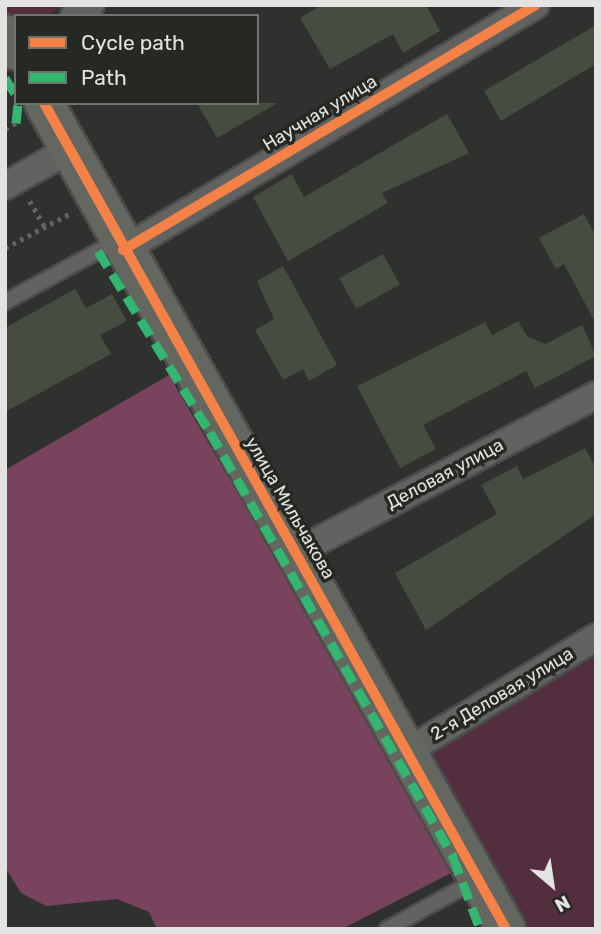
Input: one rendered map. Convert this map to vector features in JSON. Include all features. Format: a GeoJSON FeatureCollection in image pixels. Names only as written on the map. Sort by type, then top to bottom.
{"type":"FeatureCollection","features":[{"type":"Feature","properties":{"kind":"street","name":"Научная улица"},"geometry":{"type":"LineString","coordinates":[[120,245],[536,5]]}},
{"type":"Feature","properties":{"kind":"street","name":"улица Мильчакова"},"geometry":{"type":"LineString","coordinates":[[30,113],[69,150],[506,929]]}},
{"type":"Feature","properties":{"kind":"street"},"geometry":{"type":"LineString","coordinates":[[5,186],[69,150]]}},
{"type":"Feature","properties":{"kind":"street","name":"Деловая улица"},"geometry":{"type":"LineString","coordinates":[[295,553],[596,395]]}},
{"type":"Feature","properties":{"kind":"street","name":"2-я Деловая улица"},"geometry":{"type":"LineString","coordinates":[[408,751],[596,637]]}},
{"type":"Feature","properties":{"kind":"lane"},"geometry":{"type":"LineString","coordinates":[[5,302],[120,245]]}},
{"type":"Feature","properties":{"kind":"lane"},"geometry":{"type":"LineString","coordinates":[[387,929],[478,878]]}},
{"type":"Feature","properties":{"kind":"path"},"geometry":{"type":"LineString","coordinates":[[5,129],[30,113]]}},
{"type":"Feature","properties":{"kind":"path"},"geometry":{"type":"LineString","coordinates":[[5,248],[96,199]]}},
{"type":"Feature","properties":{"kind":"shaded area"},"geometry":{"type":"Polygon","coordinates":[[[5,5],[64,5],[50,14],[14,14],[14,32],[5,21],[5,5]]]}},
{"type":"Feature","properties":{"kind":"shaded area"},"geometry":{"type":"Polygon","coordinates":[[[169,375],[457,870],[342,929],[157,929],[149,912],[117,899],[46,906],[21,893],[5,867],[5,470],[169,375]]]}},
{"type":"Feature","properties":{"kind":"shaded area"},"geometry":{"type":"Polygon","coordinates":[[[596,650],[596,929],[523,929],[423,753],[596,650]]]}},
{"type":"Feature","properties":{"kind":"building"},"geometry":{"type":"Polygon","coordinates":[[[322,5],[426,5],[440,31],[403,53],[393,34],[330,69],[300,18],[322,5]]]}},
{"type":"Feature","properties":{"kind":"building"},"geometry":{"type":"Polygon","coordinates":[[[596,25],[596,64],[501,121],[484,91],[596,25]]]}},
{"type":"Feature","properties":{"kind":"building"},"geometry":{"type":"Polygon","coordinates":[[[278,103],[217,138],[198,105],[278,103]]]}},
{"type":"Feature","properties":{"kind":"building"},"geometry":{"type":"Polygon","coordinates":[[[447,114],[469,153],[382,193],[388,203],[288,261],[253,197],[292,174],[304,197],[447,114]]]}},
{"type":"Feature","properties":{"kind":"building"},"geometry":{"type":"Polygon","coordinates":[[[584,214],[596,236],[596,324],[564,264],[556,269],[539,238],[584,214]]]}},
{"type":"Feature","properties":{"kind":"building"},"geometry":{"type":"Polygon","coordinates":[[[383,254],[400,285],[356,309],[339,278],[383,254]]]}},
{"type":"Feature","properties":{"kind":"building"},"geometry":{"type":"Polygon","coordinates":[[[283,266],[337,365],[309,381],[303,369],[283,380],[255,330],[274,319],[257,281],[283,266]]]}},
{"type":"Feature","properties":{"kind":"building"},"geometry":{"type":"Polygon","coordinates":[[[75,289],[86,308],[112,294],[127,321],[100,335],[111,354],[5,412],[5,328],[75,289]]]}},
{"type":"Feature","properties":{"kind":"building"},"geometry":{"type":"Polygon","coordinates":[[[518,321],[527,336],[545,344],[582,325],[596,356],[535,388],[526,371],[423,425],[436,449],[400,468],[357,386],[485,322],[492,335],[518,321]]]}},
{"type":"Feature","properties":{"kind":"building"},"geometry":{"type":"Polygon","coordinates":[[[585,448],[596,468],[596,514],[426,630],[395,573],[497,514],[481,485],[517,466],[523,479],[585,448]]]}},
{"type":"Feature","properties":{"kind":"marked path"},"geometry":{"type":"LineString","coordinates":[[5,78],[14,92]]}},
{"type":"Feature","properties":{"kind":"marked path"},"geometry":{"type":"LineString","coordinates":[[16,123],[18,105]]}},
{"type":"Feature","properties":{"kind":"marked path"},"geometry":{"type":"LineString","coordinates":[[98,251],[210,432],[453,857],[480,929]]}},
{"type":"Feature","properties":{"kind":"cycle path"},"geometry":{"type":"LineString","coordinates":[[123,250],[536,5]]}},
{"type":"Feature","properties":{"kind":"cycle path"},"geometry":{"type":"LineString","coordinates":[[45,105],[506,929]]}}]}
